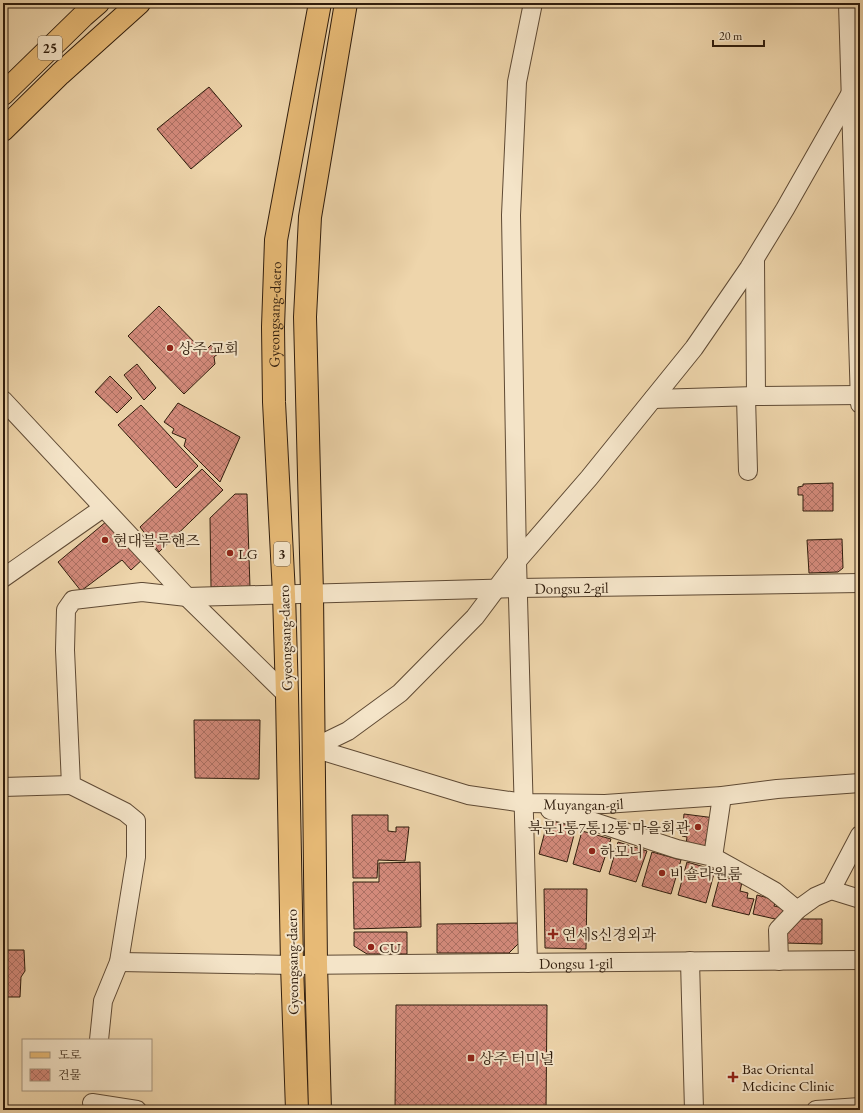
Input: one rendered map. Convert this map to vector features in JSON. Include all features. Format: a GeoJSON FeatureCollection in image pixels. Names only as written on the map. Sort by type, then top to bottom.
{"type":"FeatureCollection","features":[{"type":"Feature","properties":{"kind":"main road","name":"25"},"geometry":{"type":"LineString","coordinates":[[3,94],[98,3]]}},
{"type":"Feature","properties":{"kind":"main road"},"geometry":{"type":"LineString","coordinates":[[3,130],[60,74],[139,3]]}},
{"type":"Feature","properties":{"kind":"main road","name":"Gyeongsang-daero"},"geometry":{"type":"LineString","coordinates":[[297,1110],[292,965],[288,695],[274,394],[273,327],[276,240],[320,3]]}},
{"type":"Feature","properties":{"kind":"main road","name":"Gyeongsang-daero"},"geometry":{"type":"LineString","coordinates":[[320,1110],[316,964],[312,593],[305,317],[310,217],[346,3]]}},
{"type":"Feature","properties":{"kind":"street"},"geometry":{"type":"LineString","coordinates":[[528,963],[517,561],[511,215],[517,82],[533,3]]}},
{"type":"Feature","properties":{"kind":"street"},"geometry":{"type":"LineString","coordinates":[[848,3],[860,404]]}},
{"type":"Feature","properties":{"kind":"street"},"geometry":{"type":"LineString","coordinates":[[313,748],[348,731],[400,693],[474,617],[517,561],[589,478],[694,348],[754,260],[860,78]]}},
{"type":"Feature","properties":{"kind":"street"},"geometry":{"type":"LineString","coordinates":[[748,471],[754,260]]}},
{"type":"Feature","properties":{"kind":"street"},"geometry":{"type":"LineString","coordinates":[[653,399],[860,395]]}},
{"type":"Feature","properties":{"kind":"street"},"geometry":{"type":"LineString","coordinates":[[3,400],[187,596],[238,648],[288,695]]}},
{"type":"Feature","properties":{"kind":"street"},"geometry":{"type":"LineString","coordinates":[[3,578],[104,508]]}},
{"type":"Feature","properties":{"kind":"street","name":"Dongsu 2-gil"},"geometry":{"type":"LineString","coordinates":[[71,785],[65,650],[66,610],[73,600],[142,592],[187,596],[518,588],[860,583]]}},
{"type":"Feature","properties":{"kind":"street","name":"Muyangan-gil"},"geometry":{"type":"LineString","coordinates":[[313,748],[468,795],[524,803],[605,804],[722,796],[777,789],[860,783]]}},
{"type":"Feature","properties":{"kind":"street"},"geometry":{"type":"LineString","coordinates":[[3,787],[71,785],[125,812],[136,821],[136,857],[119,962],[103,1002],[99,1039]]}},
{"type":"Feature","properties":{"kind":"street"},"geometry":{"type":"LineString","coordinates":[[713,857],[722,796]]}},
{"type":"Feature","properties":{"kind":"street"},"geometry":{"type":"LineString","coordinates":[[524,803],[585,820],[677,849],[713,857],[774,891],[797,910]]}},
{"type":"Feature","properties":{"kind":"street"},"geometry":{"type":"LineString","coordinates":[[831,890],[860,835]]}},
{"type":"Feature","properties":{"kind":"street"},"geometry":{"type":"LineString","coordinates":[[779,961],[778,930],[797,910],[815,896],[831,890],[860,900]]}},
{"type":"Feature","properties":{"kind":"street","name":"Dongsu 1-gil"},"geometry":{"type":"LineString","coordinates":[[119,962],[292,965],[860,960]]}},
{"type":"Feature","properties":{"kind":"street"},"geometry":{"type":"LineString","coordinates":[[690,962],[694,1110]]}},
{"type":"Feature","properties":{"kind":"street"},"geometry":{"type":"LineString","coordinates":[[92,1101],[137,1110]]}},
{"type":"Feature","properties":{"kind":"street"},"geometry":{"type":"LineString","coordinates":[[816,1110],[860,1107]]}},
{"type":"Feature","properties":{"kind":"building"},"geometry":{"type":"Polygon","coordinates":[[[209,87],[242,126],[191,169],[157,129],[209,87]]]}},
{"type":"Feature","properties":{"kind":"building","name":"상주 교회"},"geometry":{"type":"Polygon","coordinates":[[[159,306],[204,352],[211,345],[219,353],[214,357],[215,364],[184,394],[128,336],[159,306]]]}},
{"type":"Feature","properties":{"kind":"building"},"geometry":{"type":"Polygon","coordinates":[[[137,364],[156,388],[144,400],[124,375],[137,364]]]}},
{"type":"Feature","properties":{"kind":"building"},"geometry":{"type":"Polygon","coordinates":[[[110,376],[132,398],[117,413],[95,392],[110,376]]]}},
{"type":"Feature","properties":{"kind":"building"},"geometry":{"type":"Polygon","coordinates":[[[178,403],[240,437],[220,482],[184,446],[186,439],[172,433],[174,429],[164,422],[178,403]]]}},
{"type":"Feature","properties":{"kind":"building"},"geometry":{"type":"Polygon","coordinates":[[[141,405],[198,466],[176,488],[118,425],[141,405]]]}},
{"type":"Feature","properties":{"kind":"building"},"geometry":{"type":"Polygon","coordinates":[[[202,469],[223,490],[159,552],[140,527],[202,469]]]}},
{"type":"Feature","properties":{"kind":"building"},"geometry":{"type":"Polygon","coordinates":[[[833,483],[833,511],[803,511],[803,495],[798,495],[798,487],[803,486],[803,484],[833,483]]]}},
{"type":"Feature","properties":{"kind":"building","name":"LG"},"geometry":{"type":"Polygon","coordinates":[[[235,494],[247,494],[250,588],[211,587],[210,518],[235,494]]]}},
{"type":"Feature","properties":{"kind":"building","name":"현대블루핸즈"},"geometry":{"type":"Polygon","coordinates":[[[107,521],[144,558],[131,570],[122,560],[81,591],[58,562],[107,521]]]}},
{"type":"Feature","properties":{"kind":"building"},"geometry":{"type":"Polygon","coordinates":[[[842,539],[843,568],[838,572],[809,573],[807,540],[842,539]]]}},
{"type":"Feature","properties":{"kind":"building"},"geometry":{"type":"Polygon","coordinates":[[[194,720],[260,720],[259,779],[195,778],[194,720]]]}},
{"type":"Feature","properties":{"kind":"building","name":"북문1통7통12통 마을회관"},"geometry":{"type":"Polygon","coordinates":[[[684,814],[715,818],[712,840],[706,839],[705,847],[686,844],[687,837],[682,836],[684,814]]]}},
{"type":"Feature","properties":{"kind":"building"},"geometry":{"type":"Polygon","coordinates":[[[352,815],[388,815],[388,831],[396,832],[396,827],[409,827],[405,861],[378,860],[377,878],[353,878],[352,815]]]}},
{"type":"Feature","properties":{"kind":"building"},"geometry":{"type":"Polygon","coordinates":[[[548,820],[576,827],[567,862],[539,854],[548,820]]]}},
{"type":"Feature","properties":{"kind":"building","name":"하모니"},"geometry":{"type":"Polygon","coordinates":[[[582,831],[611,839],[600,872],[573,864],[582,831]]]}},
{"type":"Feature","properties":{"kind":"building"},"geometry":{"type":"Polygon","coordinates":[[[618,842],[647,851],[636,882],[609,874],[618,842]]]}},
{"type":"Feature","properties":{"kind":"building","name":"비숄라원룸"},"geometry":{"type":"Polygon","coordinates":[[[652,852],[681,860],[671,894],[642,886],[652,852]]]}},
{"type":"Feature","properties":{"kind":"building"},"geometry":{"type":"Polygon","coordinates":[[[420,862],[421,927],[354,929],[353,882],[379,882],[379,863],[420,862]]]}},
{"type":"Feature","properties":{"kind":"building"},"geometry":{"type":"Polygon","coordinates":[[[687,862],[715,870],[706,903],[678,895],[687,862]]]}},
{"type":"Feature","properties":{"kind":"building"},"geometry":{"type":"Polygon","coordinates":[[[720,876],[742,882],[740,891],[748,893],[747,898],[754,899],[749,915],[712,906],[720,876]]]}},
{"type":"Feature","properties":{"kind":"building"},"geometry":{"type":"Polygon","coordinates":[[[544,889],[587,889],[586,949],[545,948],[544,889]]]}},
{"type":"Feature","properties":{"kind":"building"},"geometry":{"type":"Polygon","coordinates":[[[757,895],[776,900],[774,906],[787,909],[784,921],[753,914],[757,895]]]}},
{"type":"Feature","properties":{"kind":"building"},"geometry":{"type":"Polygon","coordinates":[[[794,919],[822,919],[822,944],[785,943],[785,929],[794,919]]]}},
{"type":"Feature","properties":{"kind":"building"},"geometry":{"type":"Polygon","coordinates":[[[519,923],[519,943],[509,953],[437,953],[437,924],[519,923]]]}},
{"type":"Feature","properties":{"kind":"building"},"geometry":{"type":"Polygon","coordinates":[[[354,932],[407,932],[407,954],[367,954],[354,946],[354,932]]]}},
{"type":"Feature","properties":{"kind":"building"},"geometry":{"type":"Polygon","coordinates":[[[3,950],[24,950],[25,971],[21,977],[20,997],[3,997],[3,950]]]}},
{"type":"Feature","properties":{"kind":"building","name":"상주 터미널"},"geometry":{"type":"Polygon","coordinates":[[[396,1005],[547,1005],[546,1110],[395,1110],[396,1005]]]}},
{"type":"Feature","properties":{"kind":"place","name":"상주 교회"},"geometry":{"type":"Point","coordinates":[170,348]}},
{"type":"Feature","properties":{"kind":"place","name":"현대블루핸즈"},"geometry":{"type":"Point","coordinates":[105,540]}},
{"type":"Feature","properties":{"kind":"place","name":"LG"},"geometry":{"type":"Point","coordinates":[230,553]}},
{"type":"Feature","properties":{"kind":"place","name":"북문1통7통12통 마을회관"},"geometry":{"type":"Point","coordinates":[698,827]}},
{"type":"Feature","properties":{"kind":"place","name":"하모니"},"geometry":{"type":"Point","coordinates":[592,851]}},
{"type":"Feature","properties":{"kind":"place","name":"비숄라원룸"},"geometry":{"type":"Point","coordinates":[662,873]}},
{"type":"Feature","properties":{"kind":"place","name":"연세S신경외과"},"geometry":{"type":"Point","coordinates":[553,934]}},
{"type":"Feature","properties":{"kind":"place","name":"CU"},"geometry":{"type":"Point","coordinates":[371,947]}},
{"type":"Feature","properties":{"kind":"place","name":"상주 터미널"},"geometry":{"type":"Point","coordinates":[471,1058]}},
{"type":"Feature","properties":{"kind":"place","name":"Bae Oriental Medicine Clinic"},"geometry":{"type":"Point","coordinates":[733,1077]}}]}
